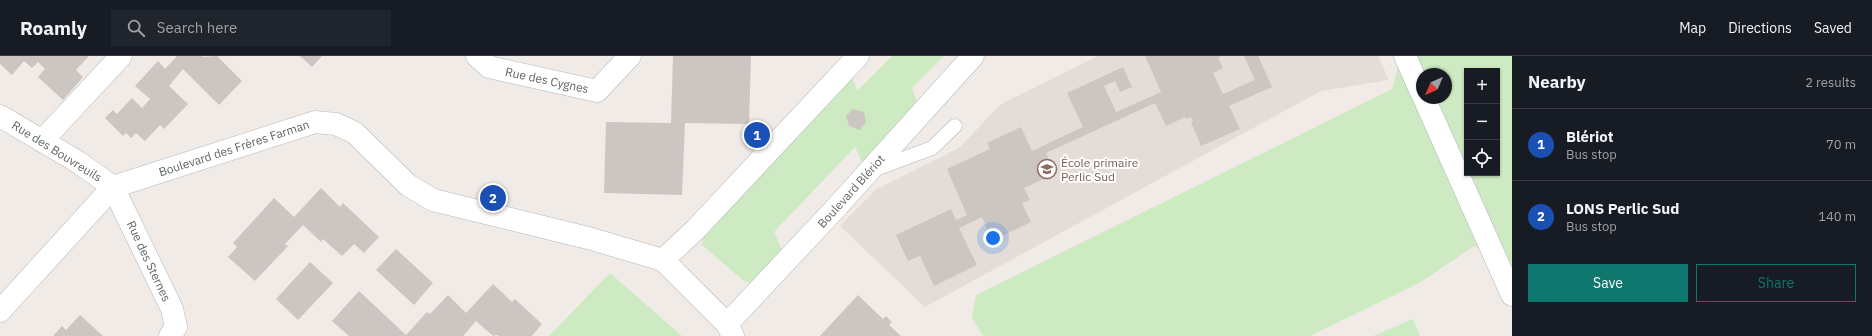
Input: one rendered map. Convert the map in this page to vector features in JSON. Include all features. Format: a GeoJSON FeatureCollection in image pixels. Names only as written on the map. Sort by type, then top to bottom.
{"type":"FeatureCollection","features":[{"type":"Feature","properties":{"kind":"street"},"geometry":{"type":"LineString","coordinates":[[42,141],[121,56]]}},
{"type":"Feature","properties":{"kind":"street","name":"Rue des Cygnes"},"geometry":{"type":"LineString","coordinates":[[477,56],[489,67],[597,91],[630,56]]}},
{"type":"Feature","properties":{"kind":"street"},"geometry":{"type":"LineString","coordinates":[[663,260],[695,230],[858,56]]}},
{"type":"Feature","properties":{"kind":"street","name":"Boulevard Blériot"},"geometry":{"type":"LineString","coordinates":[[663,260],[730,330],[973,56]]}},
{"type":"Feature","properties":{"kind":"street"},"geometry":{"type":"LineString","coordinates":[[1405,56],[1416,81]]}},
{"type":"Feature","properties":{"kind":"street"},"geometry":{"type":"LineString","coordinates":[[1427,104],[1512,295]]}},
{"type":"Feature","properties":{"kind":"street","name":"Rue des Bouvreuils"},"geometry":{"type":"LineString","coordinates":[[0,116],[78,162],[113,187]]}},
{"type":"Feature","properties":{"kind":"street","name":"Boulevard des Frères Farman"},"geometry":{"type":"LineString","coordinates":[[0,311],[113,187],[315,122],[336,124],[355,134],[408,185],[433,200],[588,238],[663,260]]}},
{"type":"Feature","properties":{"kind":"street","name":"Rue des Sternes"},"geometry":{"type":"LineString","coordinates":[[113,187],[172,309],[176,327],[170,336]]}},
{"type":"Feature","properties":{"kind":"lane"},"geometry":{"type":"LineString","coordinates":[[869,172],[932,148],[955,126]]}},
{"type":"Feature","properties":{"kind":"shaded area","name":"École primaire Perlic Sud"},"geometry":{"type":"Polygon","coordinates":[[[1098,56],[1378,56],[1389,80],[1321,91],[925,307],[840,226],[875,190],[959,148],[1001,104],[1098,56]]]}},
{"type":"Feature","properties":{"kind":"green space"},"geometry":{"type":"Polygon","coordinates":[[[892,56],[944,56],[912,88],[918,105],[863,164],[855,147],[774,232],[782,250],[751,283],[745,282],[702,245],[703,235],[851,73],[857,91],[892,56]]]}},
{"type":"Feature","properties":{"kind":"green space"},"geometry":{"type":"Polygon","coordinates":[[[1401,56],[1512,56],[1512,263],[1474,246],[1421,282],[1310,336],[983,336],[972,318],[976,295],[1392,89],[1401,56]]]}},
{"type":"Feature","properties":{"kind":"green space"},"geometry":{"type":"Polygon","coordinates":[[[610,273],[682,336],[549,336],[610,273]]]}},
{"type":"Feature","properties":{"kind":"green space"},"geometry":{"type":"Polygon","coordinates":[[[1413,319],[1420,336],[1373,336],[1413,319]]]}},
{"type":"Feature","properties":{"kind":"building"},"geometry":{"type":"Polygon","coordinates":[[[0,56],[89,56],[76,70],[83,77],[63,100],[38,77],[45,69],[38,62],[32,68],[24,61],[12,75],[0,64],[0,56]]]}},
{"type":"Feature","properties":{"kind":"building"},"geometry":{"type":"Polygon","coordinates":[[[177,56],[217,56],[242,81],[219,105],[183,69],[169,86],[188,104],[164,129],[160,125],[145,141],[136,133],[131,138],[126,133],[123,136],[105,118],[113,110],[117,114],[132,98],[142,108],[150,99],[135,86],[158,61],[165,69],[177,56]]]}},
{"type":"Feature","properties":{"kind":"building"},"geometry":{"type":"Polygon","coordinates":[[[300,56],[322,56],[312,67],[300,56]]]}},
{"type":"Feature","properties":{"kind":"building"},"geometry":{"type":"Polygon","coordinates":[[[673,56],[751,56],[749,124],[685,123],[682,195],[604,193],[606,122],[671,123],[673,56]]]}},
{"type":"Feature","properties":{"kind":"building"},"geometry":{"type":"Polygon","coordinates":[[[1145,56],[1222,56],[1218,58],[1223,68],[1213,73],[1223,94],[1255,80],[1244,56],[1258,56],[1272,87],[1229,106],[1240,129],[1201,146],[1191,122],[1193,121],[1191,117],[1186,119],[1185,117],[1166,126],[1155,103],[1046,153],[1056,173],[1024,188],[1030,200],[1022,203],[1031,222],[992,241],[982,217],[959,228],[977,265],[934,286],[920,256],[908,261],[896,235],[951,209],[956,220],[967,215],[947,169],[990,149],[987,143],[1021,127],[1032,151],[1083,127],[1067,93],[1123,67],[1132,87],[1120,92],[1115,81],[1104,86],[1116,112],[1161,92],[1145,56]]]}},
{"type":"Feature","properties":{"kind":"building"},"geometry":{"type":"Polygon","coordinates":[[[853,109],[864,112],[866,122],[860,130],[849,126],[846,116],[853,109]]]}},
{"type":"Feature","properties":{"kind":"building"},"geometry":{"type":"Polygon","coordinates":[[[321,188],[340,207],[343,203],[379,237],[364,253],[354,244],[342,256],[323,239],[321,242],[303,225],[285,244],[288,246],[255,281],[228,257],[237,247],[233,243],[274,198],[294,217],[321,188]]]}},
{"type":"Feature","properties":{"kind":"building"},"geometry":{"type":"Polygon","coordinates":[[[396,249],[433,283],[414,305],[376,270],[396,249]]]}},
{"type":"Feature","properties":{"kind":"building"},"geometry":{"type":"Polygon","coordinates":[[[310,262],[333,283],[298,320],[276,299],[310,262]]]}},
{"type":"Feature","properties":{"kind":"building"},"geometry":{"type":"Polygon","coordinates":[[[493,284],[512,302],[515,299],[542,324],[532,336],[493,336],[476,321],[463,336],[349,336],[332,321],[359,291],[406,335],[427,312],[430,314],[448,295],[466,313],[493,284]]]}},
{"type":"Feature","properties":{"kind":"building"},"geometry":{"type":"Polygon","coordinates":[[[858,295],[883,319],[886,316],[892,322],[889,325],[901,336],[820,336],[858,295]]]}},
{"type":"Feature","properties":{"kind":"building"},"geometry":{"type":"Polygon","coordinates":[[[80,315],[103,336],[53,336],[62,326],[66,330],[80,315]]]}},
{"type":"Feature","properties":{"kind":"place","name":"Blériot"},"geometry":{"type":"Point","coordinates":[757,135]}},
{"type":"Feature","properties":{"kind":"place","name":"École primaire Perlic Sud"},"geometry":{"type":"Point","coordinates":[1047,169]}},
{"type":"Feature","properties":{"kind":"place","name":"LONS Perlic Sud"},"geometry":{"type":"Point","coordinates":[493,198]}}]}
